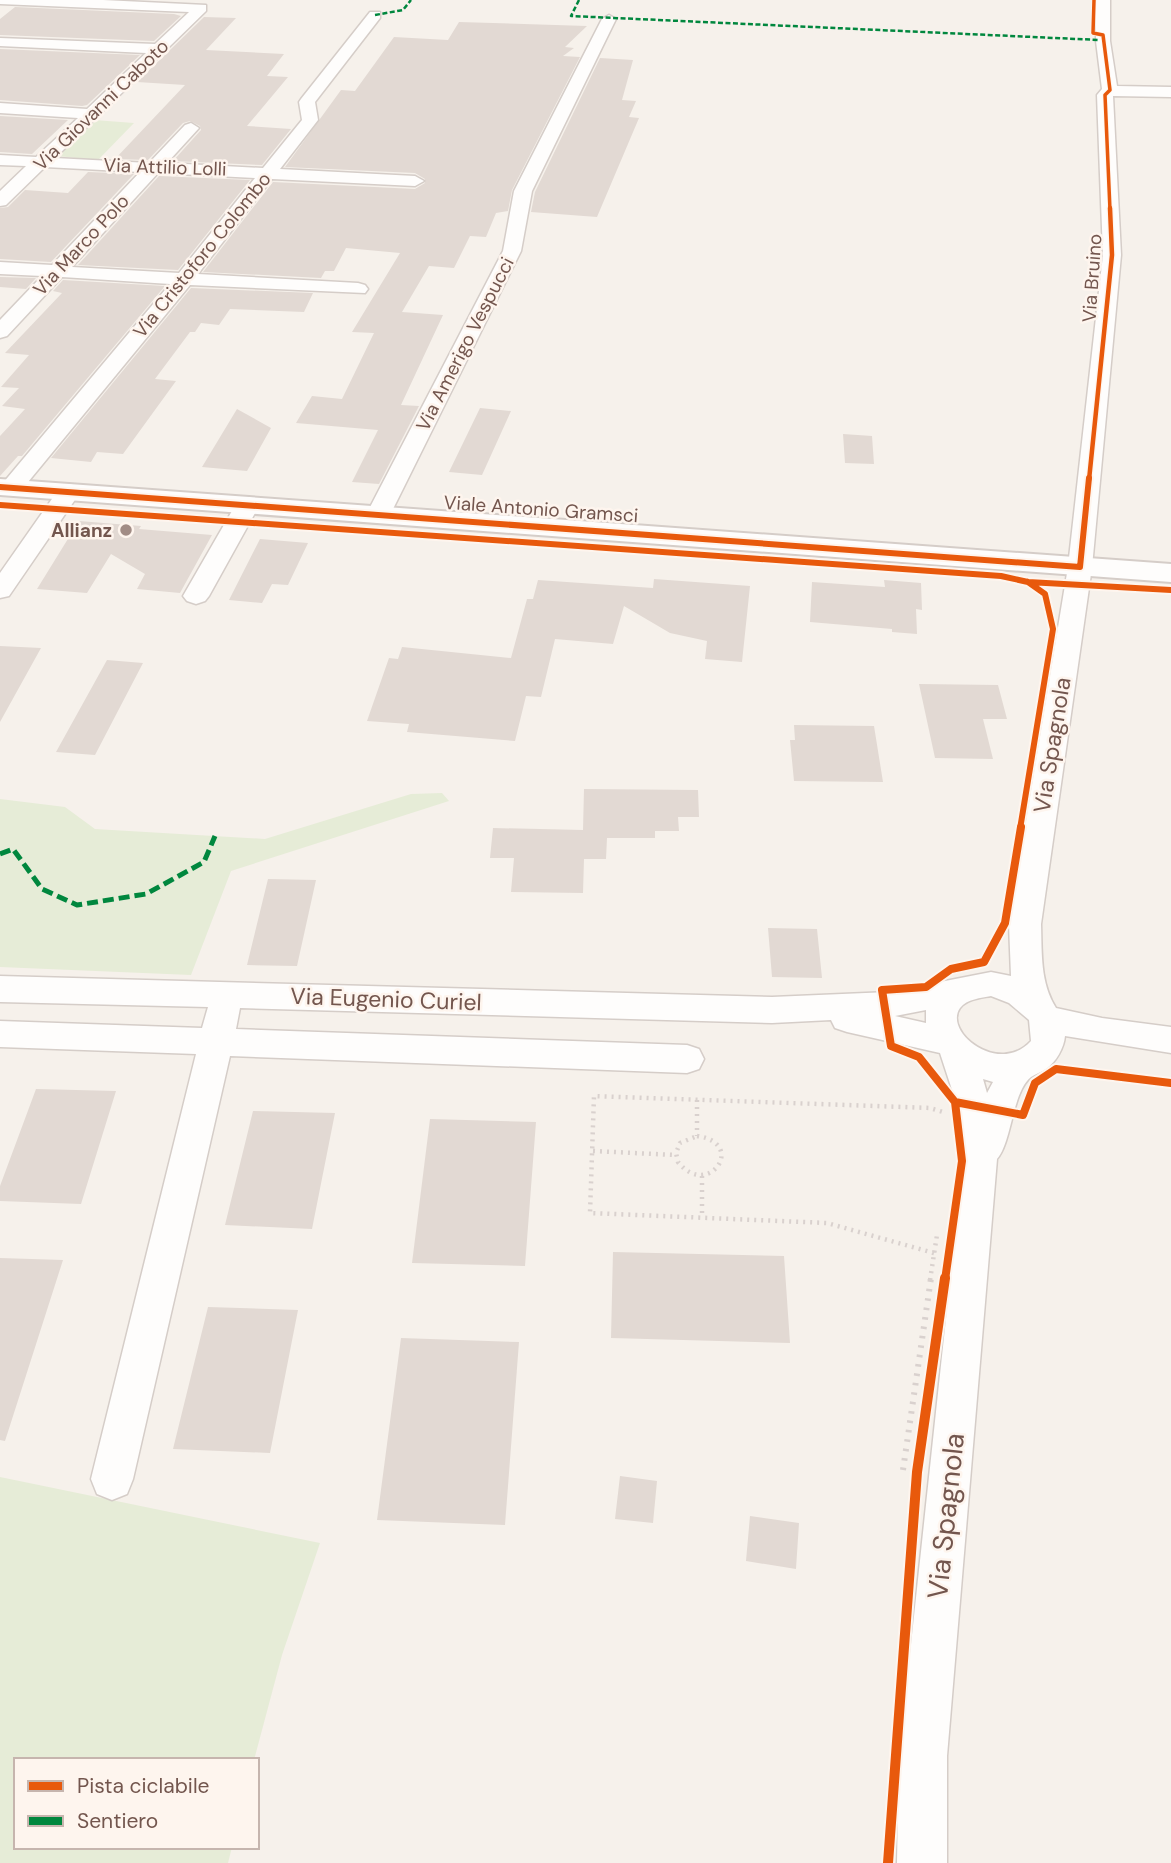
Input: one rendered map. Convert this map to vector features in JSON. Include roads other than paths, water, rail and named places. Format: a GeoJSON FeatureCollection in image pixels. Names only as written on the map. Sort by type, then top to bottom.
{"type":"FeatureCollection","features":[{"type":"Feature","properties":{"kind":"street","name":"Via Giovanni Caboto"},"geometry":{"type":"LineString","coordinates":[[0,0],[201,8],[0,201]]}},
{"type":"Feature","properties":{"kind":"street","name":"Via Bruino"},"geometry":{"type":"LineString","coordinates":[[1080,567],[1112,255],[1105,95],[1110,90],[1103,41],[1103,0]]}},
{"type":"Feature","properties":{"kind":"street","name":"Via Cristoforo Colombo"},"geometry":{"type":"LineString","coordinates":[[5,488],[186,277],[310,121],[307,102],[375,15]]}},
{"type":"Feature","properties":{"kind":"street","name":"Via Amerigo Vespucci"},"geometry":{"type":"LineString","coordinates":[[379,513],[512,251],[523,191],[609,19]]}},
{"type":"Feature","properties":{"kind":"street"},"geometry":{"type":"LineString","coordinates":[[0,42],[161,49]]}},
{"type":"Feature","properties":{"kind":"street"},"geometry":{"type":"LineString","coordinates":[[1110,90],[1171,92]]}},
{"type":"Feature","properties":{"kind":"street"},"geometry":{"type":"LineString","coordinates":[[0,108],[93,114]]}},
{"type":"Feature","properties":{"kind":"street","name":"Via Marco Polo"},"geometry":{"type":"LineString","coordinates":[[0,332],[191,128]]}},
{"type":"Feature","properties":{"kind":"street","name":"Via Attilio Lolli"},"geometry":{"type":"LineString","coordinates":[[0,160],[415,180]]}},
{"type":"Feature","properties":{"kind":"street"},"geometry":{"type":"LineString","coordinates":[[0,268],[358,289]]}},
{"type":"Feature","properties":{"kind":"street","name":"Viale Antonio Gramsci"},"geometry":{"type":"LineString","coordinates":[[5,488],[379,513],[1171,573]]}},
{"type":"Feature","properties":{"kind":"street"},"geometry":{"type":"LineString","coordinates":[[0,591],[69,491]]}},
{"type":"Feature","properties":{"kind":"street"},"geometry":{"type":"LineString","coordinates":[[196,596],[248,504]]}},
{"type":"Feature","properties":{"kind":"street","name":"Via Spagnola"},"geometry":{"type":"LineString","coordinates":[[922,1863],[923,1756],[980,1170],[996,1110],[1036,1035],[1026,972],[1025,924],[1080,567]]}},
{"type":"Feature","properties":{"kind":"street","name":"Via Spagnola"},"geometry":{"type":"LineString","coordinates":[[965,988],[1009,955],[1025,924]]}},
{"type":"Feature","properties":{"kind":"street"},"geometry":{"type":"LineString","coordinates":[[1036,1035],[1007,988],[965,988],[945,1002],[940,1014],[940,1027],[953,1047],[987,1067],[1036,1035],[1088,1046],[1171,1042]]}},
{"type":"Feature","properties":{"kind":"street","name":"Via Eugenio Curiel"},"geometry":{"type":"LineString","coordinates":[[0,989],[772,1010],[889,1005],[965,988]]}},
{"type":"Feature","properties":{"kind":"street"},"geometry":{"type":"LineString","coordinates":[[112,1479],[227,995]]}},
{"type":"Feature","properties":{"kind":"street","name":"Via Eugenio Curiel"},"geometry":{"type":"LineString","coordinates":[[772,1010],[861,1021],[953,1047]]}},
{"type":"Feature","properties":{"kind":"street"},"geometry":{"type":"LineString","coordinates":[[0,1034],[687,1059]]}},
{"type":"Feature","properties":{"kind":"street","name":"Via Spagnola"},"geometry":{"type":"LineString","coordinates":[[953,1047],[980,1170]]}},
{"type":"Feature","properties":{"kind":"place","name":"Allianz"},"geometry":{"type":"Point","coordinates":[126,530]}}]}
